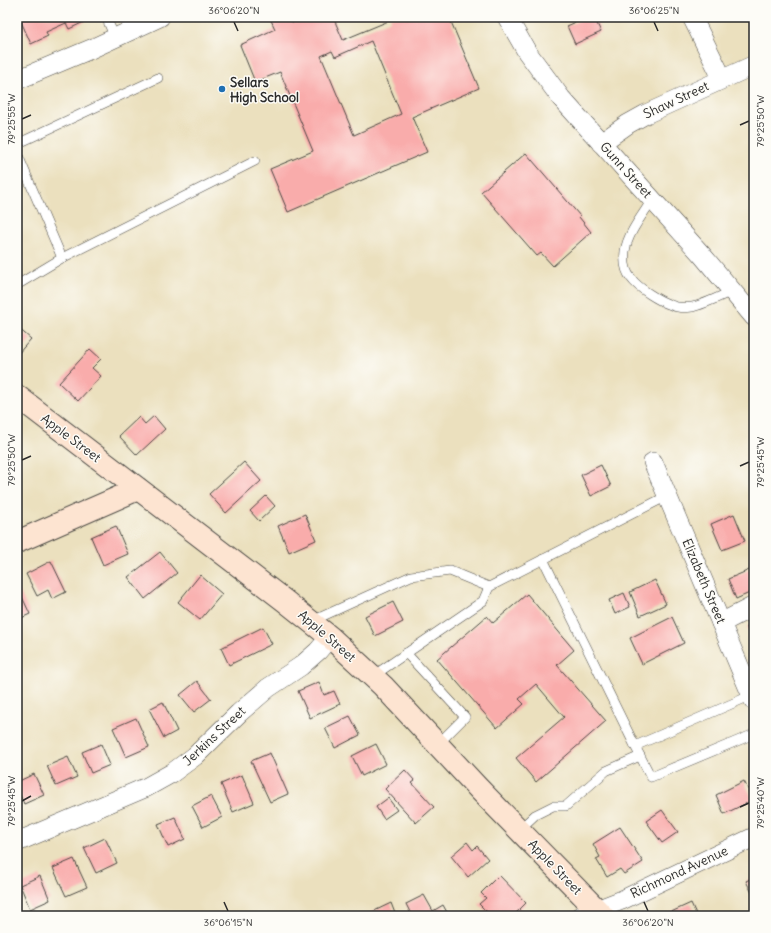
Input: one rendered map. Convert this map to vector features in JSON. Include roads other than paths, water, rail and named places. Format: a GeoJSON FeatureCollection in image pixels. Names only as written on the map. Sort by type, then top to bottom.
{"type":"FeatureCollection","features":[{"type":"Feature","properties":{"kind":"street"},"geometry":{"type":"LineString","coordinates":[[17,80],[160,17]]}},
{"type":"Feature","properties":{"kind":"street","name":"Gunn Street"},"geometry":{"type":"LineString","coordinates":[[507,17],[527,52],[561,98],[754,317]]}},
{"type":"Feature","properties":{"kind":"street"},"geometry":{"type":"LineString","coordinates":[[692,17],[722,78]]}},
{"type":"Feature","properties":{"kind":"street","name":"Shaw Street"},"geometry":{"type":"LineString","coordinates":[[601,143],[628,124],[646,114],[722,78],[754,65]]}},
{"type":"Feature","properties":{"kind":"street","name":"Apple Street"},"geometry":{"type":"LineString","coordinates":[[17,396],[330,637],[372,676],[438,744],[519,830],[593,914]]}},
{"type":"Feature","properties":{"kind":"street","name":"Elizabeth Street"},"geometry":{"type":"LineString","coordinates":[[653,462],[753,698]]}},
{"type":"Feature","properties":{"kind":"street"},"geometry":{"type":"LineString","coordinates":[[17,542],[138,489]]}},
{"type":"Feature","properties":{"kind":"street"},"geometry":{"type":"LineString","coordinates":[[721,623],[754,606]]}},
{"type":"Feature","properties":{"kind":"street","name":"Jerkins Street"},"geometry":{"type":"LineString","coordinates":[[17,842],[147,787],[172,773],[195,756],[239,713],[268,688],[301,666],[318,651],[330,637]]}},
{"type":"Feature","properties":{"kind":"street","name":"Richmond Avenue"},"geometry":{"type":"LineString","coordinates":[[593,914],[754,837]]}},
{"type":"Feature","properties":{"kind":"lane"},"geometry":{"type":"LineString","coordinates":[[106,17],[115,38]]}},
{"type":"Feature","properties":{"kind":"lane"},"geometry":{"type":"LineString","coordinates":[[17,144],[158,78]]}},
{"type":"Feature","properties":{"kind":"lane"},"geometry":{"type":"LineString","coordinates":[[17,153],[62,258]]}},
{"type":"Feature","properties":{"kind":"lane"},"geometry":{"type":"LineString","coordinates":[[17,285],[62,258],[255,162]]}},
{"type":"Feature","properties":{"kind":"lane"},"geometry":{"type":"LineString","coordinates":[[652,200],[628,239],[625,252],[625,262],[631,279],[641,288],[672,306],[694,307],[732,291]]}},
{"type":"Feature","properties":{"kind":"lane"},"geometry":{"type":"LineString","coordinates":[[372,676],[483,601],[489,587],[667,496]]}},
{"type":"Feature","properties":{"kind":"lane"},"geometry":{"type":"LineString","coordinates":[[543,559],[651,777],[754,734]]}},
{"type":"Feature","properties":{"kind":"lane"},"geometry":{"type":"LineString","coordinates":[[311,621],[411,576],[450,571],[489,587]]}},
{"type":"Feature","properties":{"kind":"lane"},"geometry":{"type":"LineString","coordinates":[[406,653],[465,717],[438,744]]}},
{"type":"Feature","properties":{"kind":"lane"},"geometry":{"type":"LineString","coordinates":[[635,746],[753,698]]}},
{"type":"Feature","properties":{"kind":"lane"},"geometry":{"type":"LineString","coordinates":[[519,830],[535,814],[553,806],[566,806],[606,771],[640,756]]}},
{"type":"Feature","properties":{"kind":"place","name":"Sellars High School"},"geometry":{"type":"Point","coordinates":[222,89]}}]}
